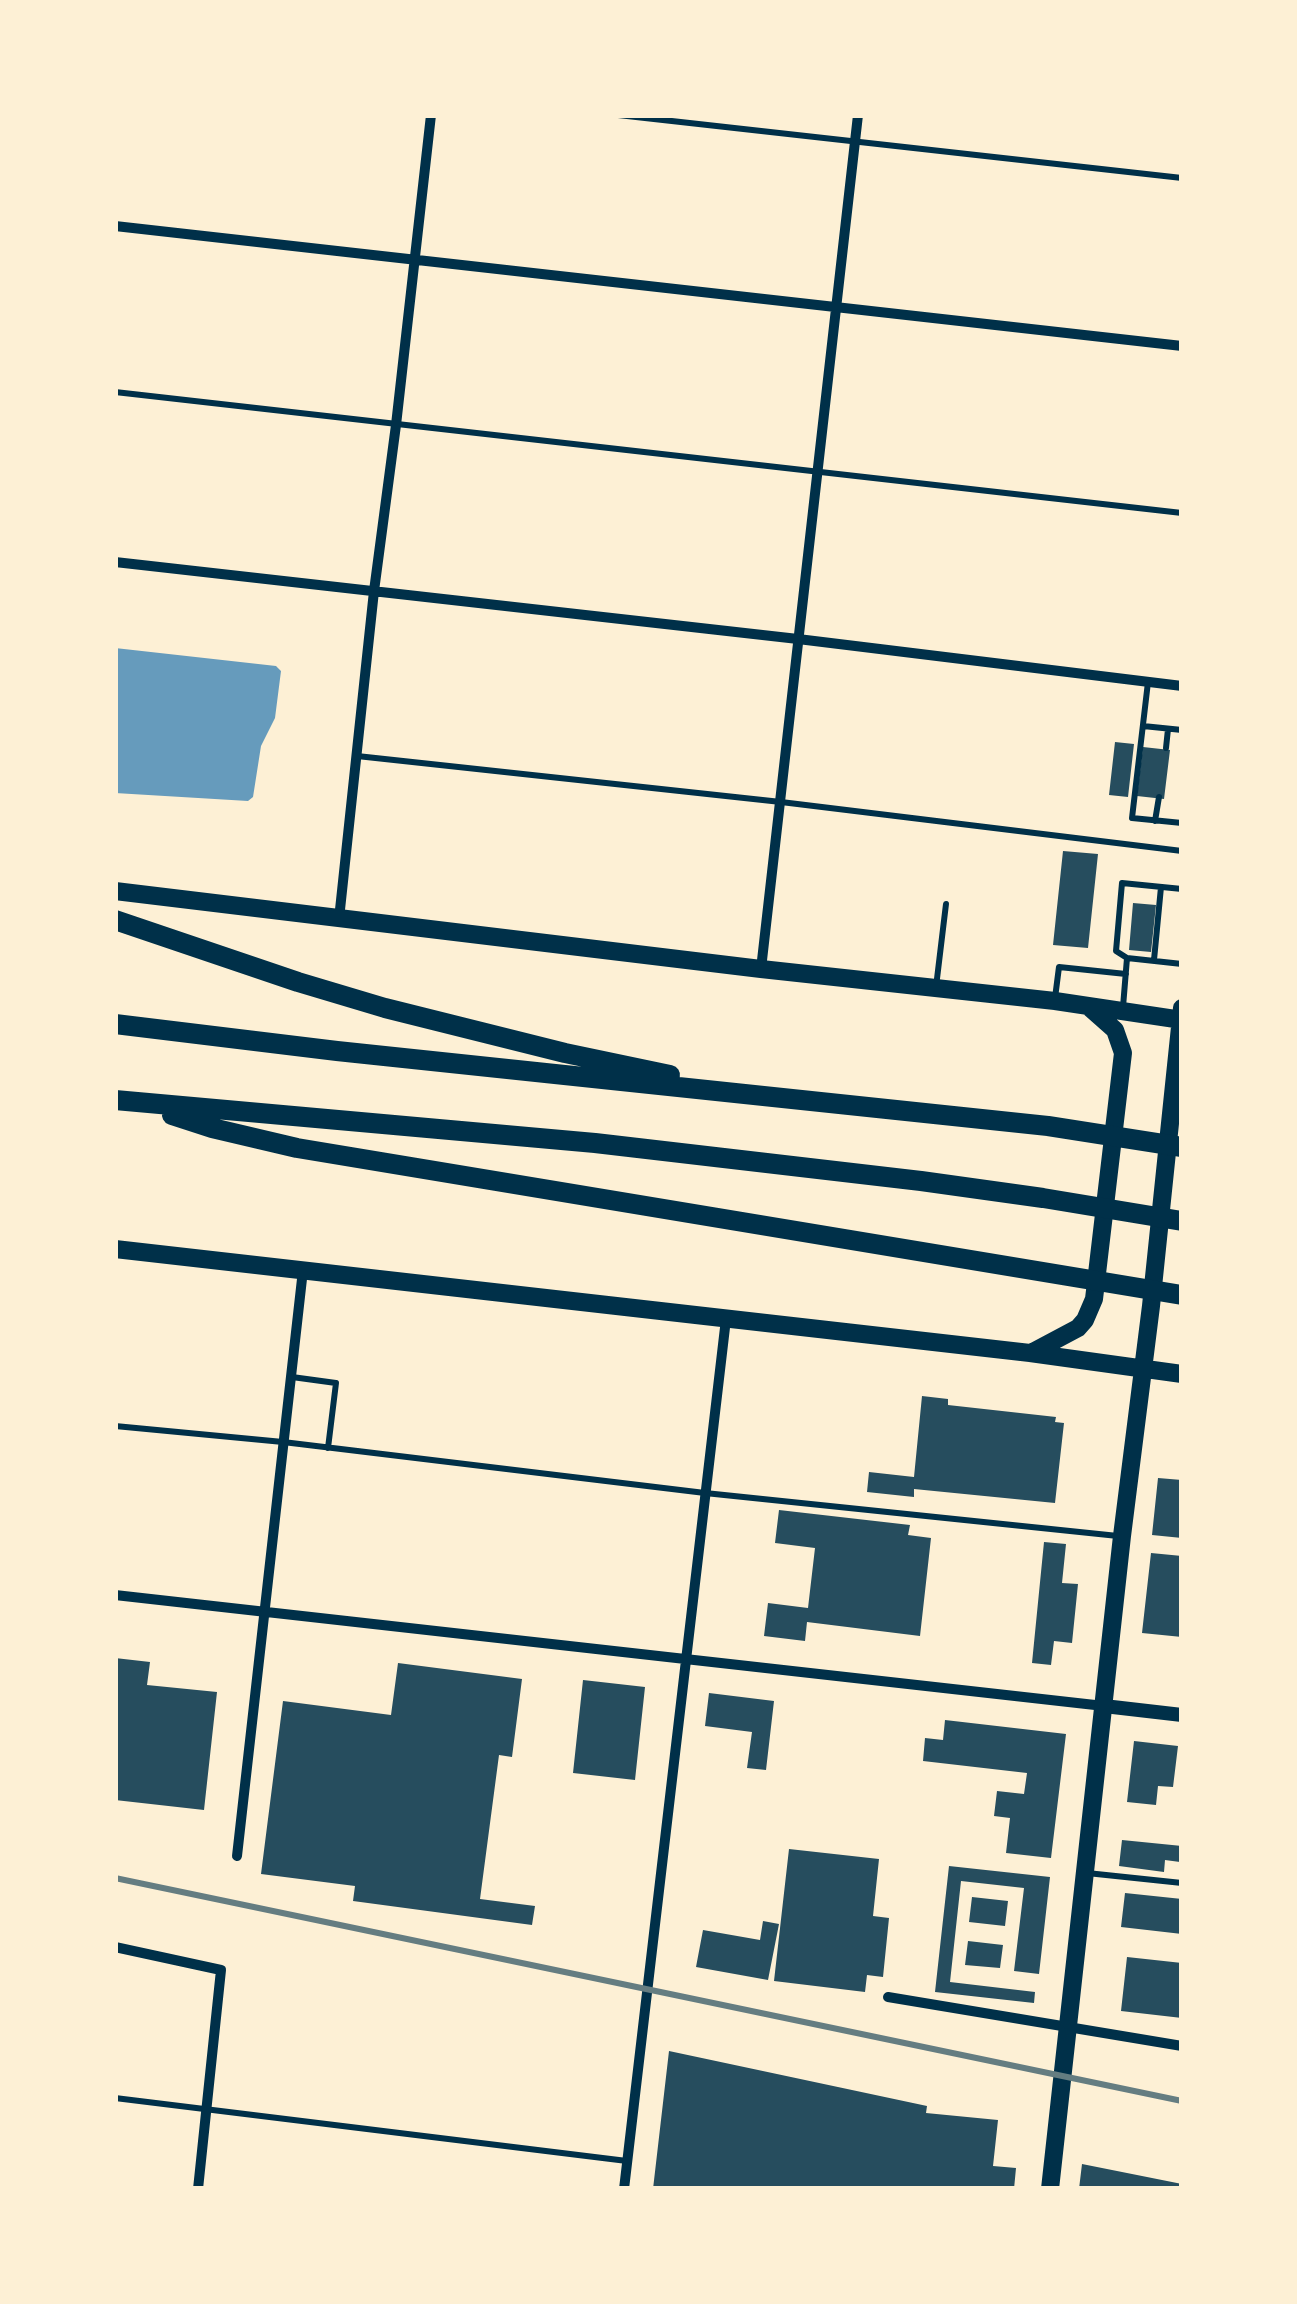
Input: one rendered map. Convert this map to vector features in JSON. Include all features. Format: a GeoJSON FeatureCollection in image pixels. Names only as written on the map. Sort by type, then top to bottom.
{"type":"FeatureCollection","features":[{"type":"Feature","properties":{"kind":"highway"},"geometry":{"type":"LineString","coordinates":[[115,920],[385,1008],[565,1053],[785,1098]]}},
{"type":"Feature","properties":{"kind":"highway"},"geometry":{"type":"LineString","coordinates":[[115,1024],[1048,1126],[1182,1147]]}},
{"type":"Feature","properties":{"kind":"highway"},"geometry":{"type":"LineString","coordinates":[[126,1102],[595,1144],[1043,1198],[1182,1221]]}},
{"type":"Feature","properties":{"kind":"highway"},"geometry":{"type":"LineString","coordinates":[[126,1102],[298,1148],[1182,1296]]}},
{"type":"Feature","properties":{"kind":"main road"},"geometry":{"type":"LineString","coordinates":[[115,891],[1181,1019]]}},
{"type":"Feature","properties":{"kind":"main road"},"geometry":{"type":"LineString","coordinates":[[1030,1353],[1078,1328],[1086,1320],[1094,1299],[1122,1053],[1116,1030],[1088,1006]]}},
{"type":"Feature","properties":{"kind":"main road"},"geometry":{"type":"LineString","coordinates":[[1050,2189],[1182,1008]]}},
{"type":"Feature","properties":{"kind":"main road"},"geometry":{"type":"LineString","coordinates":[[115,1249],[1030,1353],[1182,1374]]}},
{"type":"Feature","properties":{"kind":"street"},"geometry":{"type":"LineString","coordinates":[[339,919],[431,115]]}},
{"type":"Feature","properties":{"kind":"street"},"geometry":{"type":"LineString","coordinates":[[762,970],[858,115]]}},
{"type":"Feature","properties":{"kind":"street"},"geometry":{"type":"LineString","coordinates":[[115,226],[1182,346]]}},
{"type":"Feature","properties":{"kind":"street"},"geometry":{"type":"LineString","coordinates":[[115,562],[798,638],[1182,686]]}},
{"type":"Feature","properties":{"kind":"street"},"geometry":{"type":"LineString","coordinates":[[236,1856],[303,1270]]}},
{"type":"Feature","properties":{"kind":"street"},"geometry":{"type":"LineString","coordinates":[[624,2189],[726,1319]]}},
{"type":"Feature","properties":{"kind":"street"},"geometry":{"type":"LineString","coordinates":[[115,1595],[1182,1714]]}},
{"type":"Feature","properties":{"kind":"street"},"geometry":{"type":"LineString","coordinates":[[115,1947],[221,1970],[198,2189]]}},
{"type":"Feature","properties":{"kind":"street"},"geometry":{"type":"LineString","coordinates":[[888,1997],[1182,2046]]}},
{"type":"Feature","properties":{"kind":"lane"},"geometry":{"type":"LineString","coordinates":[[618,115],[1182,178]]}},
{"type":"Feature","properties":{"kind":"lane"},"geometry":{"type":"LineString","coordinates":[[115,392],[1182,513]]}},
{"type":"Feature","properties":{"kind":"lane"},"geometry":{"type":"LineString","coordinates":[[1148,681],[1132,818],[1182,822]]}},
{"type":"Feature","properties":{"kind":"lane"},"geometry":{"type":"LineString","coordinates":[[1143,726],[1182,730]]}},
{"type":"Feature","properties":{"kind":"lane"},"geometry":{"type":"LineString","coordinates":[[1166,748],[1168,728]]}},
{"type":"Feature","properties":{"kind":"lane"},"geometry":{"type":"LineString","coordinates":[[355,756],[1182,851]]}},
{"type":"Feature","properties":{"kind":"lane"},"geometry":{"type":"LineString","coordinates":[[1156,820],[1159,797]]}},
{"type":"Feature","properties":{"kind":"lane"},"geometry":{"type":"LineString","coordinates":[[1182,889],[1122,883],[1116,950],[1127,958],[1182,964]]}},
{"type":"Feature","properties":{"kind":"lane"},"geometry":{"type":"LineString","coordinates":[[1154,961],[1161,887]]}},
{"type":"Feature","properties":{"kind":"lane"},"geometry":{"type":"LineString","coordinates":[[936,988],[946,904]]}},
{"type":"Feature","properties":{"kind":"lane"},"geometry":{"type":"LineString","coordinates":[[1122,1010],[1127,958]]}},
{"type":"Feature","properties":{"kind":"lane"},"geometry":{"type":"LineString","coordinates":[[1055,1001],[1059,967],[1126,974]]}},
{"type":"Feature","properties":{"kind":"lane"},"geometry":{"type":"LineString","coordinates":[[291,1377],[336,1383],[328,1448]]}},
{"type":"Feature","properties":{"kind":"lane"},"geometry":{"type":"LineString","coordinates":[[115,1426],[1122,1536]]}},
{"type":"Feature","properties":{"kind":"lane"},"geometry":{"type":"LineString","coordinates":[[1086,1872],[1182,1883]]}},
{"type":"Feature","properties":{"kind":"lane"},"geometry":{"type":"LineString","coordinates":[[115,2098],[627,2161]]}},
{"type":"Feature","properties":{"kind":"water"},"geometry":{"type":"Polygon","coordinates":[[[115,648],[276,666],[281,671],[275,718],[261,746],[253,797],[248,801],[115,793],[115,648]]]}},
{"type":"Feature","properties":{"kind":"building"},"geometry":{"type":"Polygon","coordinates":[[[1115,742],[1134,744],[1128,797],[1109,795],[1115,742]]]}},
{"type":"Feature","properties":{"kind":"building"},"geometry":{"type":"Polygon","coordinates":[[[1143,747],[1170,750],[1164,799],[1137,796],[1143,747]]]}},
{"type":"Feature","properties":{"kind":"building"},"geometry":{"type":"Polygon","coordinates":[[[1063,851],[1098,854],[1088,948],[1053,945],[1063,851]]]}},
{"type":"Feature","properties":{"kind":"building"},"geometry":{"type":"Polygon","coordinates":[[[1133,903],[1156,905],[1151,952],[1129,950],[1133,903]]]}},
{"type":"Feature","properties":{"kind":"building"},"geometry":{"type":"Polygon","coordinates":[[[922,1396],[948,1399],[948,1405],[1056,1417],[1055,1422],[1064,1423],[1055,1503],[914,1489],[914,1497],[867,1492],[869,1472],[914,1477],[922,1396]]]}},
{"type":"Feature","properties":{"kind":"building"},"geometry":{"type":"Polygon","coordinates":[[[1158,1478],[1182,1480],[1182,1538],[1152,1535],[1158,1478]]]}},
{"type":"Feature","properties":{"kind":"building"},"geometry":{"type":"Polygon","coordinates":[[[779,1510],[910,1525],[908,1535],[931,1538],[920,1636],[807,1622],[805,1641],[764,1636],[768,1603],[808,1608],[815,1548],[775,1543],[779,1510]]]}},
{"type":"Feature","properties":{"kind":"building"},"geometry":{"type":"Polygon","coordinates":[[[1044,1542],[1066,1544],[1062,1583],[1078,1584],[1072,1643],[1054,1641],[1051,1665],[1032,1663],[1044,1542]]]}},
{"type":"Feature","properties":{"kind":"building"},"geometry":{"type":"Polygon","coordinates":[[[1151,1553],[1182,1556],[1182,1637],[1142,1633],[1151,1553]]]}},
{"type":"Feature","properties":{"kind":"building"},"geometry":{"type":"Polygon","coordinates":[[[115,1658],[150,1662],[147,1685],[217,1692],[204,1810],[115,1800],[115,1658]]]}},
{"type":"Feature","properties":{"kind":"building"},"geometry":{"type":"Polygon","coordinates":[[[398,1663],[522,1679],[512,1757],[499,1755],[480,1899],[535,1906],[532,1925],[353,1901],[355,1886],[261,1874],[283,1701],[391,1715],[398,1663]]]}},
{"type":"Feature","properties":{"kind":"building"},"geometry":{"type":"Polygon","coordinates":[[[583,1680],[645,1687],[635,1780],[573,1773],[583,1680]]]}},
{"type":"Feature","properties":{"kind":"building"},"geometry":{"type":"Polygon","coordinates":[[[709,1693],[774,1701],[766,1770],[747,1768],[752,1732],[705,1726],[709,1693]]]}},
{"type":"Feature","properties":{"kind":"building"},"geometry":{"type":"Polygon","coordinates":[[[945,1720],[1066,1734],[1051,1858],[1006,1853],[1010,1818],[994,1816],[997,1791],[1024,1794],[1027,1773],[923,1761],[925,1738],[943,1740],[945,1720]]]}},
{"type":"Feature","properties":{"kind":"building"},"geometry":{"type":"Polygon","coordinates":[[[1134,1741],[1178,1746],[1173,1787],[1158,1786],[1156,1805],[1127,1802],[1134,1741]]]}},
{"type":"Feature","properties":{"kind":"building"},"geometry":{"type":"Polygon","coordinates":[[[1122,1840],[1182,1846],[1180,1862],[1165,1860],[1164,1872],[1119,1866],[1122,1840]]]}},
{"type":"Feature","properties":{"kind":"building"},"geometry":{"type":"Polygon","coordinates":[[[789,1849],[879,1859],[873,1916],[889,1918],[883,1977],[867,1975],[865,1992],[774,1981],[789,1849]]]}},
{"type":"Feature","properties":{"kind":"building"},"geometry":{"type":"Polygon","coordinates":[[[949,1866],[1050,1877],[1039,1974],[1014,1971],[1024,1888],[961,1881],[950,1982],[1035,1992],[1034,2003],[935,1992],[949,1866]]]}},
{"type":"Feature","properties":{"kind":"building"},"geometry":{"type":"Polygon","coordinates":[[[1125,1893],[1182,1899],[1182,1934],[1121,1927],[1125,1893]]]}},
{"type":"Feature","properties":{"kind":"building"},"geometry":{"type":"Polygon","coordinates":[[[972,1897],[1008,1901],[1005,1926],[969,1922],[972,1897]]]}},
{"type":"Feature","properties":{"kind":"building"},"geometry":{"type":"Polygon","coordinates":[[[763,1921],[779,1924],[768,1980],[696,1967],[703,1930],[760,1940],[763,1921]]]}},
{"type":"Feature","properties":{"kind":"building"},"geometry":{"type":"Polygon","coordinates":[[[968,1941],[1003,1945],[1000,1968],[965,1965],[968,1941]]]}},
{"type":"Feature","properties":{"kind":"building"},"geometry":{"type":"Polygon","coordinates":[[[1127,1957],[1182,1963],[1182,2018],[1121,2011],[1127,1957]]]}},
{"type":"Feature","properties":{"kind":"building"},"geometry":{"type":"Polygon","coordinates":[[[669,2051],[927,2106],[926,2113],[998,2120],[993,2166],[1016,2168],[1014,2189],[653,2189],[669,2051]]]}},
{"type":"Feature","properties":{"kind":"building"},"geometry":{"type":"Polygon","coordinates":[[[1082,2164],[1182,2184],[1182,2189],[1079,2189],[1082,2164]]]}},
{"type":"Feature","properties":{"kind":"railway"},"geometry":{"type":"LineString","coordinates":[[115,1878],[1182,2101]]}}]}
